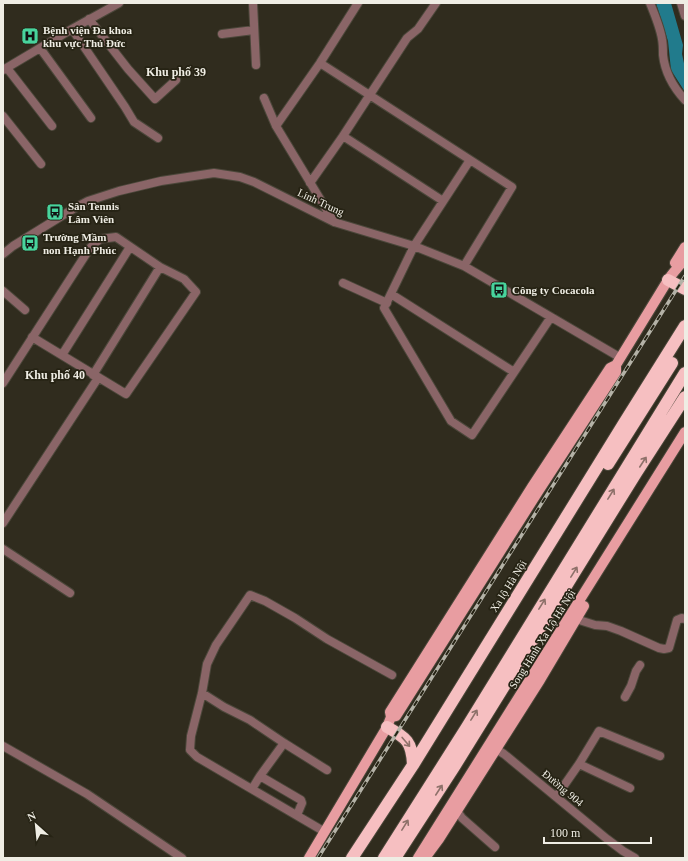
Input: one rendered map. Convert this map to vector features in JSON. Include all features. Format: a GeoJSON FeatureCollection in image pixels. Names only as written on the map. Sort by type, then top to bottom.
{"type":"FeatureCollection","features":[{"type":"Feature","properties":{"kind":"highway"},"geometry":{"type":"LineString","coordinates":[[668,280],[685,289]]}},
{"type":"Feature","properties":{"kind":"highway","name":"Xa lộ Hà Nội"},"geometry":{"type":"LineString","coordinates":[[352,858],[413,765],[685,326]]}},
{"type":"Feature","properties":{"kind":"highway","name":"Xa lộ Hà Nội"},"geometry":{"type":"LineString","coordinates":[[361,858],[685,342]]}},
{"type":"Feature","properties":{"kind":"highway"},"geometry":{"type":"LineString","coordinates":[[384,858],[467,727],[685,373]]}},
{"type":"Feature","properties":{"kind":"highway"},"geometry":{"type":"LineString","coordinates":[[395,858],[454,767],[636,473],[685,398]]}},
{"type":"Feature","properties":{"kind":"highway"},"geometry":{"type":"LineString","coordinates":[[389,722],[406,740],[411,748],[413,765]]}},
{"type":"Feature","properties":{"kind":"highway"},"geometry":{"type":"LineString","coordinates":[[400,785],[400,797]]}},
{"type":"Feature","properties":{"kind":"main road"},"geometry":{"type":"LineString","coordinates":[[675,269],[674,264],[685,247]]}},
{"type":"Feature","properties":{"kind":"main road"},"geometry":{"type":"LineString","coordinates":[[309,858],[389,722],[390,712],[532,486],[610,368],[619,362],[668,280],[675,269],[680,267],[685,258]]}},
{"type":"Feature","properties":{"kind":"main road","name":"Song Hành Xa Lộ Hà Nội"},"geometry":{"type":"LineString","coordinates":[[425,858],[456,811],[492,747],[685,432]]}},
{"type":"Feature","properties":{"kind":"main road","name":"Song Hành Xa Lộ Hà Nội"},"geometry":{"type":"LineString","coordinates":[[418,858],[576,620],[685,444]]}},
{"type":"Feature","properties":{"kind":"street"},"geometry":{"type":"LineString","coordinates":[[52,126],[5,69],[119,3]]}},
{"type":"Feature","properties":{"kind":"street"},"geometry":{"type":"LineString","coordinates":[[252,3],[256,65]]}},
{"type":"Feature","properties":{"kind":"street"},"geometry":{"type":"LineString","coordinates":[[276,126],[358,3]]}},
{"type":"Feature","properties":{"kind":"street"},"geometry":{"type":"LineString","coordinates":[[310,183],[370,96],[406,40],[418,29],[436,3]]}},
{"type":"Feature","properties":{"kind":"street"},"geometry":{"type":"LineString","coordinates":[[650,3],[662,36],[666,69],[670,80],[685,100]]}},
{"type":"Feature","properties":{"kind":"street"},"geometry":{"type":"LineString","coordinates":[[681,3],[685,16]]}},
{"type":"Feature","properties":{"kind":"street"},"geometry":{"type":"LineString","coordinates":[[89,19],[128,69],[155,99],[176,80]]}},
{"type":"Feature","properties":{"kind":"street"},"geometry":{"type":"LineString","coordinates":[[72,29],[134,122],[158,138]]}},
{"type":"Feature","properties":{"kind":"street"},"geometry":{"type":"LineString","coordinates":[[222,34],[254,30]]}},
{"type":"Feature","properties":{"kind":"street"},"geometry":{"type":"LineString","coordinates":[[40,48],[91,118]]}},
{"type":"Feature","properties":{"kind":"street"},"geometry":{"type":"LineString","coordinates":[[320,62],[370,96],[512,187],[464,266]]}},
{"type":"Feature","properties":{"kind":"street"},"geometry":{"type":"LineString","coordinates":[[264,98],[276,126],[334,222]]}},
{"type":"Feature","properties":{"kind":"street"},"geometry":{"type":"LineString","coordinates":[[3,116],[41,164]]}},
{"type":"Feature","properties":{"kind":"street"},"geometry":{"type":"LineString","coordinates":[[343,136],[443,201]]}},
{"type":"Feature","properties":{"kind":"street"},"geometry":{"type":"LineString","coordinates":[[470,160],[414,246],[384,308],[451,421],[472,435],[551,317]]}},
{"type":"Feature","properties":{"kind":"street","name":"Linh Trung"},"geometry":{"type":"LineString","coordinates":[[3,254],[46,225],[93,199],[161,181],[214,173],[240,177],[254,182],[334,222],[414,246],[464,266],[551,317],[619,362]]}},
{"type":"Feature","properties":{"kind":"street"},"geometry":{"type":"LineString","coordinates":[[3,382],[32,337],[90,248],[100,239],[116,237],[160,267],[184,279],[196,292],[126,394],[32,337]]}},
{"type":"Feature","properties":{"kind":"street"},"geometry":{"type":"LineString","coordinates":[[62,355],[130,247]]}},
{"type":"Feature","properties":{"kind":"street"},"geometry":{"type":"LineString","coordinates":[[3,523],[96,376],[160,267]]}},
{"type":"Feature","properties":{"kind":"street"},"geometry":{"type":"LineString","coordinates":[[343,283],[387,303]]}},
{"type":"Feature","properties":{"kind":"street"},"geometry":{"type":"LineString","coordinates":[[3,291],[25,310]]}},
{"type":"Feature","properties":{"kind":"street"},"geometry":{"type":"LineString","coordinates":[[391,294],[514,372]]}},
{"type":"Feature","properties":{"kind":"street"},"geometry":{"type":"LineString","coordinates":[[3,549],[70,592]]}},
{"type":"Feature","properties":{"kind":"street"},"geometry":{"type":"LineString","coordinates":[[325,832],[197,757],[190,750],[191,736],[208,664],[216,645],[250,595],[289,614],[327,639],[392,675]]}},
{"type":"Feature","properties":{"kind":"street"},"geometry":{"type":"LineString","coordinates":[[576,620],[595,625],[607,626],[664,649],[669,648],[678,620],[682,618],[685,619]]}},
{"type":"Feature","properties":{"kind":"street"},"geometry":{"type":"LineString","coordinates":[[625,697],[640,665]]}},
{"type":"Feature","properties":{"kind":"street"},"geometry":{"type":"LineString","coordinates":[[202,693],[224,707],[250,720],[327,770]]}},
{"type":"Feature","properties":{"kind":"street"},"geometry":{"type":"LineString","coordinates":[[556,796],[579,764],[599,731],[660,756]]}},
{"type":"Feature","properties":{"kind":"street"},"geometry":{"type":"LineString","coordinates":[[252,789],[284,743]]}},
{"type":"Feature","properties":{"kind":"street"},"geometry":{"type":"LineString","coordinates":[[3,746],[87,794],[182,858]]}},
{"type":"Feature","properties":{"kind":"street","name":"Đường 904"},"geometry":{"type":"LineString","coordinates":[[492,747],[504,754],[556,796],[607,840],[635,858]]}},
{"type":"Feature","properties":{"kind":"street"},"geometry":{"type":"LineString","coordinates":[[579,764],[630,788]]}},
{"type":"Feature","properties":{"kind":"street"},"geometry":{"type":"LineString","coordinates":[[260,776],[301,800],[302,803],[297,815]]}},
{"type":"Feature","properties":{"kind":"street"},"geometry":{"type":"LineString","coordinates":[[456,811],[495,847]]}},
{"type":"Feature","properties":{"kind":"street"},"geometry":{"type":"LineString","coordinates":[[617,858],[623,851]]}},
{"type":"Feature","properties":{"kind":"water"},"geometry":{"type":"Polygon","coordinates":[[[656,3],[671,3],[683,45],[682,54],[685,68],[685,92],[671,70],[668,41],[656,3]]]}},
{"type":"Feature","properties":{"kind":"railway"},"geometry":{"type":"LineString","coordinates":[[318,858],[685,276]]}},
{"type":"Feature","properties":{"kind":"place","name":"Bệnh viện Đa khoa khu vực Thủ Đức"},"geometry":{"type":"Point","coordinates":[30,36]}},
{"type":"Feature","properties":{"kind":"place","name":"Sân Tennis Lâm Viên"},"geometry":{"type":"Point","coordinates":[55,212]}},
{"type":"Feature","properties":{"kind":"place","name":"Trường Mầm non Hạnh Phúc"},"geometry":{"type":"Point","coordinates":[30,243]}},
{"type":"Feature","properties":{"kind":"place","name":"Công ty Cocacola"},"geometry":{"type":"Point","coordinates":[499,290]}},
{"type":"Feature","properties":{"kind":"district","name":"Khu phố 39"},"geometry":{"type":"Point","coordinates":[176,72]}},
{"type":"Feature","properties":{"kind":"district","name":"Khu phố 40"},"geometry":{"type":"Point","coordinates":[55,375]}}]}
